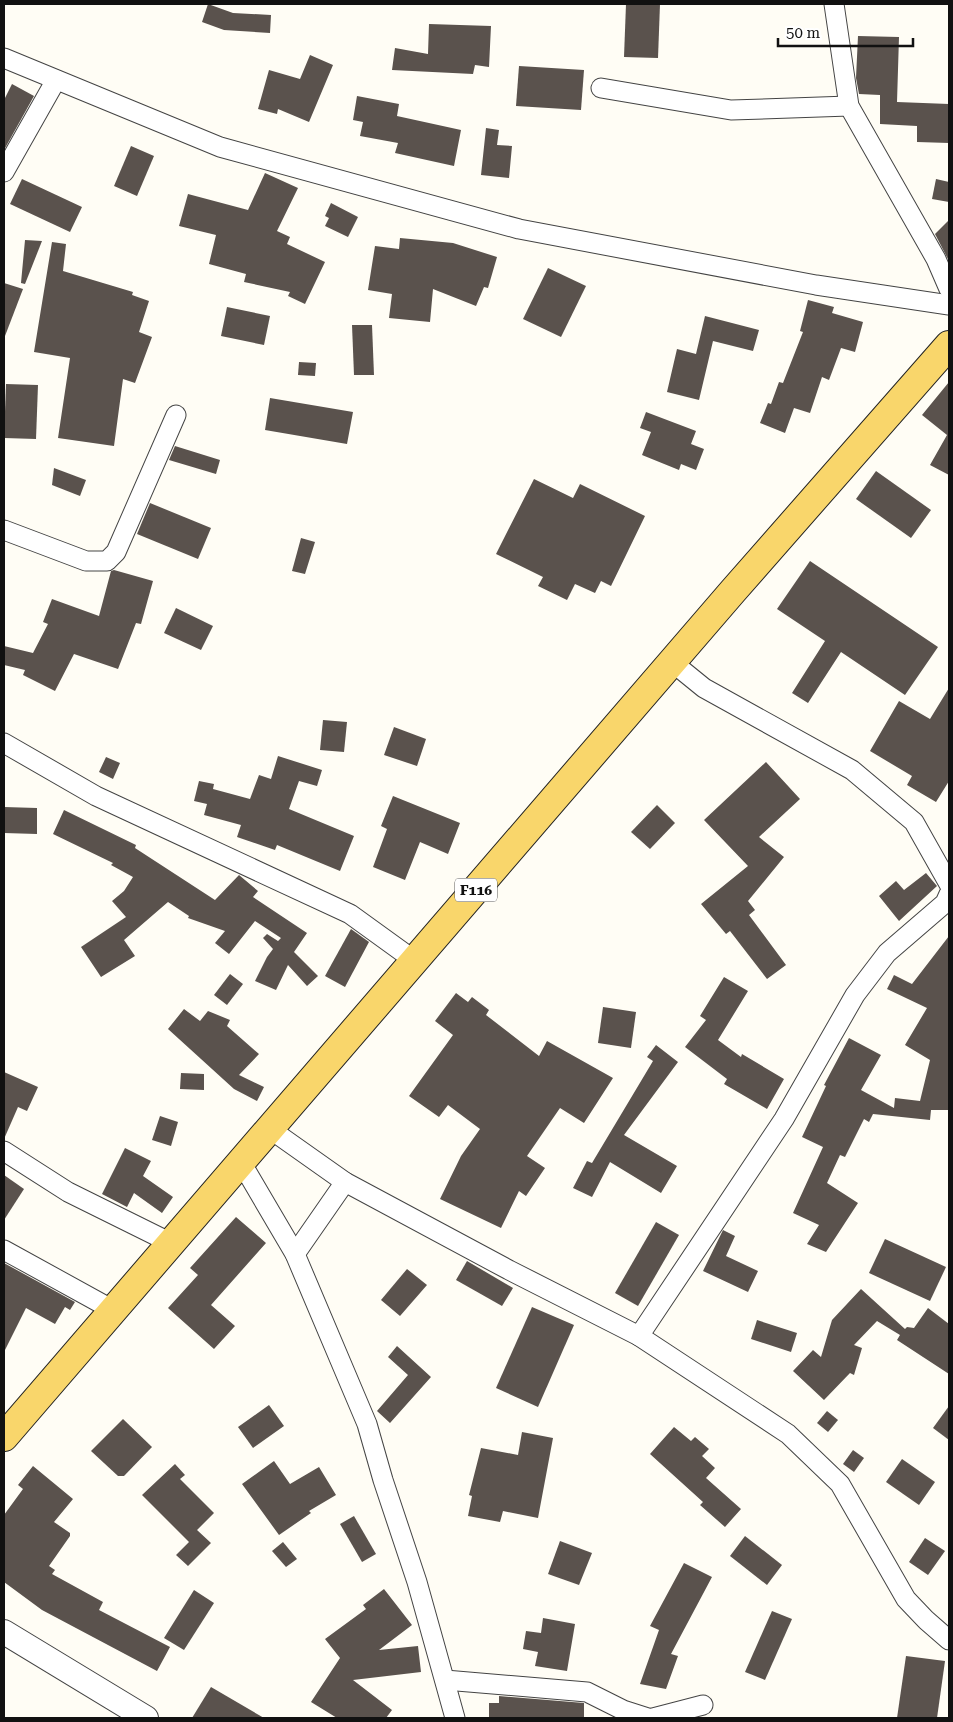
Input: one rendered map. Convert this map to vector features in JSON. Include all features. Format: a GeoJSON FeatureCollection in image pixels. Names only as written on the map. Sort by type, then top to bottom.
{"type":"FeatureCollection","features":[{"type":"Feature","properties":{"kind":"main road","name":"F116"},"geometry":{"type":"LineString","coordinates":[[4,1437],[672,662],[949,344]]}},
{"type":"Feature","properties":{"kind":"street"},"geometry":{"type":"LineString","coordinates":[[834,4],[849,106],[936,259],[949,289]]}},
{"type":"Feature","properties":{"kind":"street"},"geometry":{"type":"LineString","coordinates":[[4,58],[220,147],[519,229],[816,285],[949,305]]}},
{"type":"Feature","properties":{"kind":"street"},"geometry":{"type":"LineString","coordinates":[[4,172],[56,80]]}},
{"type":"Feature","properties":{"kind":"street"},"geometry":{"type":"LineString","coordinates":[[600,88],[731,110],[849,106]]}},
{"type":"Feature","properties":{"kind":"street"},"geometry":{"type":"LineString","coordinates":[[4,530],[86,561],[107,561],[116,552],[176,415]]}},
{"type":"Feature","properties":{"kind":"street"},"geometry":{"type":"LineString","coordinates":[[672,662],[704,688],[852,770],[914,822],[949,884]]}},
{"type":"Feature","properties":{"kind":"street"},"geometry":{"type":"LineString","coordinates":[[4,743],[96,796],[350,914],[415,961]]}},
{"type":"Feature","properties":{"kind":"street"},"geometry":{"type":"LineString","coordinates":[[639,1336],[784,1119],[855,995],[887,953],[944,902],[949,894]]}},
{"type":"Feature","properties":{"kind":"street"},"geometry":{"type":"LineString","coordinates":[[270,1129],[346,1182],[509,1270],[639,1336],[788,1434],[840,1484],[906,1599],[949,1640]]}},
{"type":"Feature","properties":{"kind":"street"},"geometry":{"type":"LineString","coordinates":[[4,1150],[68,1192],[171,1243]]}},
{"type":"Feature","properties":{"kind":"street"},"geometry":{"type":"LineString","coordinates":[[241,1162],[295,1254],[367,1424],[382,1480],[417,1582],[455,1718]]}},
{"type":"Feature","properties":{"kind":"street"},"geometry":{"type":"LineString","coordinates":[[295,1254],[346,1182]]}},
{"type":"Feature","properties":{"kind":"street"},"geometry":{"type":"LineString","coordinates":[[4,1250],[113,1310]]}},
{"type":"Feature","properties":{"kind":"street"},"geometry":{"type":"LineString","coordinates":[[4,1632],[146,1718]]}},
{"type":"Feature","properties":{"kind":"street"},"geometry":{"type":"LineString","coordinates":[[445,1680],[587,1692],[623,1710],[648,1718]]}},
{"type":"Feature","properties":{"kind":"street"},"geometry":{"type":"LineString","coordinates":[[653,1718],[703,1705]]}},
{"type":"Feature","properties":{"kind":"building"},"geometry":{"type":"Polygon","coordinates":[[[208,4],[233,13],[271,15],[270,33],[224,30],[202,22],[208,4]]]}},
{"type":"Feature","properties":{"kind":"building"},"geometry":{"type":"Polygon","coordinates":[[[626,4],[660,4],[658,58],[624,57],[626,4]]]}},
{"type":"Feature","properties":{"kind":"building"},"geometry":{"type":"Polygon","coordinates":[[[429,24],[491,26],[489,67],[475,65],[473,74],[392,70],[395,48],[428,54],[429,24]]]}},
{"type":"Feature","properties":{"kind":"building"},"geometry":{"type":"Polygon","coordinates":[[[858,36],[899,37],[897,102],[949,104],[949,143],[917,142],[917,126],[880,124],[880,95],[859,94],[856,78],[858,36]]]}},
{"type":"Feature","properties":{"kind":"building"},"geometry":{"type":"Polygon","coordinates":[[[310,55],[333,65],[309,122],[278,109],[277,114],[258,109],[269,70],[300,79],[310,55]]]}},
{"type":"Feature","properties":{"kind":"building"},"geometry":{"type":"Polygon","coordinates":[[[519,66],[584,70],[581,110],[516,106],[519,66]]]}},
{"type":"Feature","properties":{"kind":"building"},"geometry":{"type":"Polygon","coordinates":[[[12,84],[34,96],[4,150],[4,100],[12,84]]]}},
{"type":"Feature","properties":{"kind":"building"},"geometry":{"type":"Polygon","coordinates":[[[357,96],[399,104],[397,116],[461,130],[454,166],[395,153],[398,143],[360,136],[363,122],[353,120],[357,96]]]}},
{"type":"Feature","properties":{"kind":"building"},"geometry":{"type":"Polygon","coordinates":[[[486,128],[499,130],[497,145],[512,146],[509,178],[481,175],[486,128]]]}},
{"type":"Feature","properties":{"kind":"building"},"geometry":{"type":"Polygon","coordinates":[[[131,146],[154,156],[137,196],[114,186],[131,146]]]}},
{"type":"Feature","properties":{"kind":"building"},"geometry":{"type":"Polygon","coordinates":[[[265,173],[298,188],[277,231],[290,237],[287,244],[325,262],[305,304],[288,296],[290,292],[244,282],[246,274],[209,264],[216,235],[179,226],[188,194],[248,210],[265,173]]]}},
{"type":"Feature","properties":{"kind":"building"},"geometry":{"type":"Polygon","coordinates":[[[22,179],[82,207],[70,232],[10,204],[22,179]]]}},
{"type":"Feature","properties":{"kind":"building"},"geometry":{"type":"Polygon","coordinates":[[[936,179],[949,182],[949,202],[932,199],[936,179]]]}},
{"type":"Feature","properties":{"kind":"building"},"geometry":{"type":"Polygon","coordinates":[[[331,203],[358,217],[348,237],[325,226],[329,218],[325,216],[331,203]]]}},
{"type":"Feature","properties":{"kind":"building"},"geometry":{"type":"Polygon","coordinates":[[[949,220],[949,261],[935,234],[949,220]]]}},
{"type":"Feature","properties":{"kind":"building"},"geometry":{"type":"Polygon","coordinates":[[[400,238],[453,243],[497,257],[488,288],[484,287],[476,306],[433,289],[430,322],[389,318],[392,294],[368,290],[375,246],[399,249],[400,238]]]}},
{"type":"Feature","properties":{"kind":"building"},"geometry":{"type":"Polygon","coordinates":[[[25,240],[42,241],[25,284],[21,283],[25,240]]]}},
{"type":"Feature","properties":{"kind":"building"},"geometry":{"type":"Polygon","coordinates":[[[52,242],[66,244],[63,271],[133,292],[132,295],[149,301],[139,332],[152,337],[135,383],[123,379],[114,446],[58,438],[70,358],[34,352],[52,242]]]}},
{"type":"Feature","properties":{"kind":"building"},"geometry":{"type":"Polygon","coordinates":[[[548,268],[586,286],[561,337],[523,319],[548,268]]]}},
{"type":"Feature","properties":{"kind":"building"},"geometry":{"type":"Polygon","coordinates":[[[4,283],[23,289],[5,336],[4,336],[4,283]]]}},
{"type":"Feature","properties":{"kind":"building"},"geometry":{"type":"Polygon","coordinates":[[[808,300],[834,307],[832,313],[863,322],[855,352],[841,348],[829,380],[822,377],[810,413],[794,408],[785,433],[760,423],[768,403],[771,404],[779,382],[783,383],[803,332],[800,331],[808,300]]]}},
{"type":"Feature","properties":{"kind":"building"},"geometry":{"type":"Polygon","coordinates":[[[227,307],[270,316],[264,345],[221,336],[227,307]]]}},
{"type":"Feature","properties":{"kind":"building"},"geometry":{"type":"Polygon","coordinates":[[[705,316],[759,330],[753,351],[713,341],[699,400],[667,392],[677,349],[696,354],[705,316]]]}},
{"type":"Feature","properties":{"kind":"building"},"geometry":{"type":"Polygon","coordinates":[[[352,325],[372,325],[374,375],[354,375],[352,325]]]}},
{"type":"Feature","properties":{"kind":"building"},"geometry":{"type":"Polygon","coordinates":[[[299,362],[316,363],[315,376],[298,375],[299,362]]]}},
{"type":"Feature","properties":{"kind":"building"},"geometry":{"type":"Polygon","coordinates":[[[949,382],[949,475],[930,465],[947,435],[922,415],[949,382]]]}},
{"type":"Feature","properties":{"kind":"building"},"geometry":{"type":"Polygon","coordinates":[[[6,384],[38,385],[36,439],[4,438],[6,384]]]}},
{"type":"Feature","properties":{"kind":"building"},"geometry":{"type":"Polygon","coordinates":[[[270,398],[353,412],[347,444],[265,430],[270,398]]]}},
{"type":"Feature","properties":{"kind":"building"},"geometry":{"type":"Polygon","coordinates":[[[646,412],[696,431],[691,444],[704,449],[696,470],[681,464],[679,470],[642,455],[651,432],[640,428],[646,412]]]}},
{"type":"Feature","properties":{"kind":"building"},"geometry":{"type":"Polygon","coordinates":[[[175,446],[220,460],[216,474],[169,460],[175,446]]]}},
{"type":"Feature","properties":{"kind":"building"},"geometry":{"type":"Polygon","coordinates":[[[54,468],[86,480],[80,496],[52,485],[54,468]]]}},
{"type":"Feature","properties":{"kind":"building"},"geometry":{"type":"Polygon","coordinates":[[[876,471],[931,510],[911,538],[856,499],[876,471]]]}},
{"type":"Feature","properties":{"kind":"building"},"geometry":{"type":"Polygon","coordinates":[[[534,479],[573,498],[580,484],[645,516],[611,586],[601,581],[595,593],[575,584],[567,600],[538,586],[543,577],[496,554],[534,479]]]}},
{"type":"Feature","properties":{"kind":"building"},"geometry":{"type":"Polygon","coordinates":[[[150,503],[211,528],[198,559],[137,534],[150,503]]]}},
{"type":"Feature","properties":{"kind":"building"},"geometry":{"type":"Polygon","coordinates":[[[301,538],[315,542],[305,574],[292,571],[301,538]]]}},
{"type":"Feature","properties":{"kind":"building"},"geometry":{"type":"Polygon","coordinates":[[[810,561],[938,647],[905,695],[841,652],[808,703],[792,693],[825,641],[777,609],[810,561]]]}},
{"type":"Feature","properties":{"kind":"building"},"geometry":{"type":"Polygon","coordinates":[[[114,570],[153,581],[141,624],[136,623],[118,669],[74,654],[55,691],[23,675],[25,670],[4,665],[4,646],[33,653],[48,624],[43,622],[52,599],[99,616],[111,571],[114,570]]]}},
{"type":"Feature","properties":{"kind":"building"},"geometry":{"type":"Polygon","coordinates":[[[176,608],[213,626],[201,650],[164,633],[176,608]]]}},
{"type":"Feature","properties":{"kind":"building"},"geometry":{"type":"Polygon","coordinates":[[[949,688],[949,781],[936,802],[907,785],[912,776],[870,751],[899,701],[930,719],[949,688]]]}},
{"type":"Feature","properties":{"kind":"building"},"geometry":{"type":"Polygon","coordinates":[[[323,720],[347,722],[344,752],[320,750],[323,720]]]}},
{"type":"Feature","properties":{"kind":"building"},"geometry":{"type":"Polygon","coordinates":[[[394,727],[426,739],[417,766],[384,755],[394,727]]]}},
{"type":"Feature","properties":{"kind":"building"},"geometry":{"type":"Polygon","coordinates":[[[278,756],[322,770],[317,786],[299,781],[289,809],[354,836],[340,871],[277,845],[275,850],[237,837],[241,825],[204,815],[207,804],[194,801],[199,781],[214,784],[213,789],[250,799],[259,775],[271,779],[278,756]]]}},
{"type":"Feature","properties":{"kind":"building"},"geometry":{"type":"Polygon","coordinates":[[[106,757],[120,763],[113,779],[99,772],[106,757]]]}},
{"type":"Feature","properties":{"kind":"building"},"geometry":{"type":"Polygon","coordinates":[[[766,762],[800,799],[759,837],[784,857],[748,901],[755,910],[749,915],[786,965],[767,979],[730,931],[726,934],[701,904],[748,866],[704,820],[766,762]]]}},
{"type":"Feature","properties":{"kind":"building"},"geometry":{"type":"Polygon","coordinates":[[[393,796],[460,823],[448,854],[420,842],[405,880],[373,867],[387,829],[381,826],[393,796]]]}},
{"type":"Feature","properties":{"kind":"building"},"geometry":{"type":"Polygon","coordinates":[[[657,805],[675,823],[650,849],[631,832],[657,805]]]}},
{"type":"Feature","properties":{"kind":"building"},"geometry":{"type":"Polygon","coordinates":[[[4,807],[37,808],[37,834],[4,833],[4,807]]]}},
{"type":"Feature","properties":{"kind":"building"},"geometry":{"type":"Polygon","coordinates":[[[64,810],[136,845],[135,848],[215,900],[239,875],[258,891],[253,897],[307,933],[294,952],[318,976],[307,986],[288,965],[276,990],[255,981],[273,949],[263,938],[267,934],[278,941],[281,938],[255,921],[229,954],[215,943],[225,931],[188,918],[189,916],[168,902],[124,940],[135,956],[101,977],[81,947],[126,917],[112,901],[124,891],[133,877],[111,865],[113,863],[53,834],[64,810]]]}},
{"type":"Feature","properties":{"kind":"building"},"geometry":{"type":"Polygon","coordinates":[[[926,873],[937,886],[899,921],[879,896],[896,881],[904,890],[926,873]]]}},
{"type":"Feature","properties":{"kind":"building"},"geometry":{"type":"Polygon","coordinates":[[[351,929],[369,942],[345,987],[325,976],[351,929]]]}},
{"type":"Feature","properties":{"kind":"building"},"geometry":{"type":"Polygon","coordinates":[[[949,936],[949,1110],[931,1110],[930,1120],[873,1114],[869,1122],[864,1119],[845,1157],[840,1155],[827,1183],[858,1203],[826,1252],[807,1244],[819,1225],[793,1213],[823,1147],[802,1137],[826,1086],[824,1085],[849,1038],[881,1055],[861,1090],[894,1108],[895,1098],[920,1101],[930,1060],[905,1045],[927,1008],[887,989],[894,975],[912,984],[949,936]]]}},
{"type":"Feature","properties":{"kind":"building"},"geometry":{"type":"Polygon","coordinates":[[[230,974],[243,984],[227,1005],[214,995],[230,974]]]}},
{"type":"Feature","properties":{"kind":"building"},"geometry":{"type":"Polygon","coordinates":[[[724,977],[748,991],[718,1040],[741,1057],[742,1054],[784,1079],[767,1109],[724,1084],[727,1079],[685,1047],[706,1020],[700,1016],[724,977]]]}},
{"type":"Feature","properties":{"kind":"building"},"geometry":{"type":"Polygon","coordinates":[[[456,993],[468,1002],[472,997],[489,1010],[486,1015],[539,1056],[547,1041],[613,1078],[584,1123],[560,1108],[527,1156],[545,1168],[526,1196],[519,1191],[501,1228],[440,1199],[461,1156],[480,1129],[448,1105],[439,1117],[409,1096],[453,1035],[435,1021],[456,993]]]}},
{"type":"Feature","properties":{"kind":"building"},"geometry":{"type":"Polygon","coordinates":[[[603,1007],[636,1012],[631,1048],[598,1043],[603,1007]]]}},
{"type":"Feature","properties":{"kind":"building"},"geometry":{"type":"Polygon","coordinates":[[[184,1009],[200,1021],[208,1011],[230,1020],[227,1026],[259,1054],[239,1075],[264,1087],[257,1101],[234,1089],[168,1029],[184,1009]]]}},
{"type":"Feature","properties":{"kind":"building"},"geometry":{"type":"Polygon","coordinates":[[[656,1045],[678,1062],[624,1135],[677,1166],[661,1193],[610,1162],[592,1197],[573,1188],[587,1161],[592,1163],[653,1061],[647,1057],[656,1045]]]}},
{"type":"Feature","properties":{"kind":"building"},"geometry":{"type":"Polygon","coordinates":[[[4,1072],[38,1087],[27,1111],[18,1107],[4,1139],[4,1072]]]}},
{"type":"Feature","properties":{"kind":"building"},"geometry":{"type":"Polygon","coordinates":[[[181,1073],[204,1074],[204,1090],[180,1089],[181,1073]]]}},
{"type":"Feature","properties":{"kind":"building"},"geometry":{"type":"Polygon","coordinates":[[[160,1116],[178,1122],[171,1146],[152,1140],[160,1116]]]}},
{"type":"Feature","properties":{"kind":"building"},"geometry":{"type":"Polygon","coordinates":[[[125,1148],[151,1161],[143,1176],[173,1197],[162,1213],[134,1193],[127,1207],[102,1194],[125,1148]]]}},
{"type":"Feature","properties":{"kind":"building"},"geometry":{"type":"Polygon","coordinates":[[[4,1175],[24,1189],[4,1220],[4,1175]]]}},
{"type":"Feature","properties":{"kind":"building"},"geometry":{"type":"Polygon","coordinates":[[[236,1217],[266,1243],[211,1305],[235,1326],[214,1349],[168,1308],[198,1275],[190,1268],[236,1217]]]}},
{"type":"Feature","properties":{"kind":"building"},"geometry":{"type":"Polygon","coordinates":[[[656,1222],[679,1235],[638,1306],[615,1293],[656,1222]]]}},
{"type":"Feature","properties":{"kind":"building"},"geometry":{"type":"Polygon","coordinates":[[[723,1230],[735,1236],[726,1256],[758,1271],[748,1292],[703,1271],[723,1230]]]}},
{"type":"Feature","properties":{"kind":"building"},"geometry":{"type":"Polygon","coordinates":[[[885,1239],[946,1267],[930,1301],[869,1273],[885,1239]]]}},
{"type":"Feature","properties":{"kind":"building"},"geometry":{"type":"Polygon","coordinates":[[[467,1261],[513,1288],[502,1306],[456,1280],[467,1261]]]}},
{"type":"Feature","properties":{"kind":"building"},"geometry":{"type":"Polygon","coordinates":[[[4,1263],[75,1302],[70,1310],[65,1307],[55,1324],[26,1308],[4,1352],[4,1263]]]}},
{"type":"Feature","properties":{"kind":"building"},"geometry":{"type":"Polygon","coordinates":[[[407,1269],[427,1285],[400,1316],[381,1300],[407,1269]]]}},
{"type":"Feature","properties":{"kind":"building"},"geometry":{"type":"Polygon","coordinates":[[[861,1289],[905,1329],[907,1327],[914,1328],[928,1308],[949,1324],[949,1374],[897,1340],[900,1335],[877,1321],[854,1345],[862,1348],[854,1375],[850,1373],[824,1400],[793,1371],[813,1350],[821,1357],[832,1320],[861,1289]]]}},
{"type":"Feature","properties":{"kind":"building"},"geometry":{"type":"Polygon","coordinates":[[[532,1307],[574,1325],[538,1407],[496,1388],[532,1307]]]}},
{"type":"Feature","properties":{"kind":"building"},"geometry":{"type":"Polygon","coordinates":[[[757,1320],[797,1333],[791,1352],[751,1339],[757,1320]]]}},
{"type":"Feature","properties":{"kind":"building"},"geometry":{"type":"Polygon","coordinates":[[[397,1346],[431,1377],[390,1423],[377,1411],[408,1375],[388,1357],[397,1346]]]}},
{"type":"Feature","properties":{"kind":"building"},"geometry":{"type":"Polygon","coordinates":[[[269,1405],[284,1426],[253,1448],[238,1427],[269,1405]]]}},
{"type":"Feature","properties":{"kind":"building"},"geometry":{"type":"Polygon","coordinates":[[[949,1406],[949,1440],[933,1428],[949,1406]]]}},
{"type":"Feature","properties":{"kind":"building"},"geometry":{"type":"Polygon","coordinates":[[[827,1411],[838,1420],[828,1432],[817,1423],[827,1411]]]}},
{"type":"Feature","properties":{"kind":"building"},"geometry":{"type":"Polygon","coordinates":[[[123,1419],[152,1447],[124,1476],[118,1476],[91,1451],[123,1419]]]}},
{"type":"Feature","properties":{"kind":"building"},"geometry":{"type":"Polygon","coordinates":[[[674,1427],[691,1441],[695,1437],[709,1449],[702,1456],[715,1468],[706,1478],[741,1509],[725,1527],[700,1505],[703,1502],[650,1454],[674,1427]]]}},
{"type":"Feature","properties":{"kind":"building"},"geometry":{"type":"Polygon","coordinates":[[[522,1432],[553,1438],[538,1518],[503,1511],[500,1522],[468,1516],[472,1496],[469,1495],[481,1448],[518,1455],[522,1432]]]}},
{"type":"Feature","properties":{"kind":"building"},"geometry":{"type":"Polygon","coordinates":[[[853,1450],[864,1458],[854,1472],[843,1464],[853,1450]]]}},
{"type":"Feature","properties":{"kind":"building"},"geometry":{"type":"Polygon","coordinates":[[[902,1459],[935,1482],[919,1505],[886,1482],[902,1459]]]}},
{"type":"Feature","properties":{"kind":"building"},"geometry":{"type":"Polygon","coordinates":[[[274,1461],[290,1484],[319,1467],[336,1495],[309,1511],[311,1513],[279,1535],[242,1484],[274,1461]]]}},
{"type":"Feature","properties":{"kind":"building"},"geometry":{"type":"Polygon","coordinates":[[[175,1464],[185,1475],[180,1479],[214,1513],[197,1530],[211,1543],[188,1566],[176,1555],[189,1542],[142,1495],[175,1464]]]}},
{"type":"Feature","properties":{"kind":"building"},"geometry":{"type":"Polygon","coordinates":[[[33,1466],[73,1499],[54,1522],[70,1533],[70,1536],[49,1566],[55,1570],[52,1574],[103,1602],[99,1610],[170,1647],[157,1671],[42,1610],[4,1582],[4,1515],[23,1489],[18,1485],[33,1466]]]}},
{"type":"Feature","properties":{"kind":"building"},"geometry":{"type":"Polygon","coordinates":[[[354,1516],[376,1554],[362,1562],[340,1524],[354,1516]]]}},
{"type":"Feature","properties":{"kind":"building"},"geometry":{"type":"Polygon","coordinates":[[[745,1536],[782,1565],[767,1585],[730,1556],[745,1536]]]}},
{"type":"Feature","properties":{"kind":"building"},"geometry":{"type":"Polygon","coordinates":[[[925,1538],[945,1551],[928,1575],[909,1562],[925,1538]]]}},
{"type":"Feature","properties":{"kind":"building"},"geometry":{"type":"Polygon","coordinates":[[[560,1541],[592,1553],[579,1585],[548,1574],[560,1541]]]}},
{"type":"Feature","properties":{"kind":"building"},"geometry":{"type":"Polygon","coordinates":[[[283,1542],[297,1559],[286,1567],[272,1551],[283,1542]]]}},
{"type":"Feature","properties":{"kind":"building"},"geometry":{"type":"Polygon","coordinates":[[[684,1563],[712,1577],[671,1654],[678,1656],[666,1689],[640,1684],[659,1630],[650,1626],[684,1563]]]}},
{"type":"Feature","properties":{"kind":"building"},"geometry":{"type":"Polygon","coordinates":[[[384,1589],[412,1625],[379,1650],[418,1646],[421,1672],[353,1680],[392,1710],[386,1718],[337,1718],[311,1702],[340,1658],[325,1639],[366,1609],[363,1605],[384,1589]]]}},
{"type":"Feature","properties":{"kind":"building"},"geometry":{"type":"Polygon","coordinates":[[[194,1590],[214,1603],[184,1650],[164,1638],[194,1590]]]}},
{"type":"Feature","properties":{"kind":"building"},"geometry":{"type":"Polygon","coordinates":[[[772,1611],[792,1619],[765,1680],[745,1672],[772,1611]]]}},
{"type":"Feature","properties":{"kind":"building"},"geometry":{"type":"Polygon","coordinates":[[[543,1618],[575,1624],[567,1671],[535,1666],[538,1652],[523,1649],[526,1631],[541,1633],[543,1618]]]}},
{"type":"Feature","properties":{"kind":"building"},"geometry":{"type":"Polygon","coordinates":[[[906,1656],[945,1661],[937,1718],[897,1718],[906,1656]]]}},
{"type":"Feature","properties":{"kind":"building"},"geometry":{"type":"Polygon","coordinates":[[[211,1687],[264,1718],[192,1718],[211,1687]]]}},
{"type":"Feature","properties":{"kind":"building"},"geometry":{"type":"Polygon","coordinates":[[[499,1696],[584,1703],[584,1718],[489,1718],[489,1703],[499,1703],[499,1696]]]}}]}
